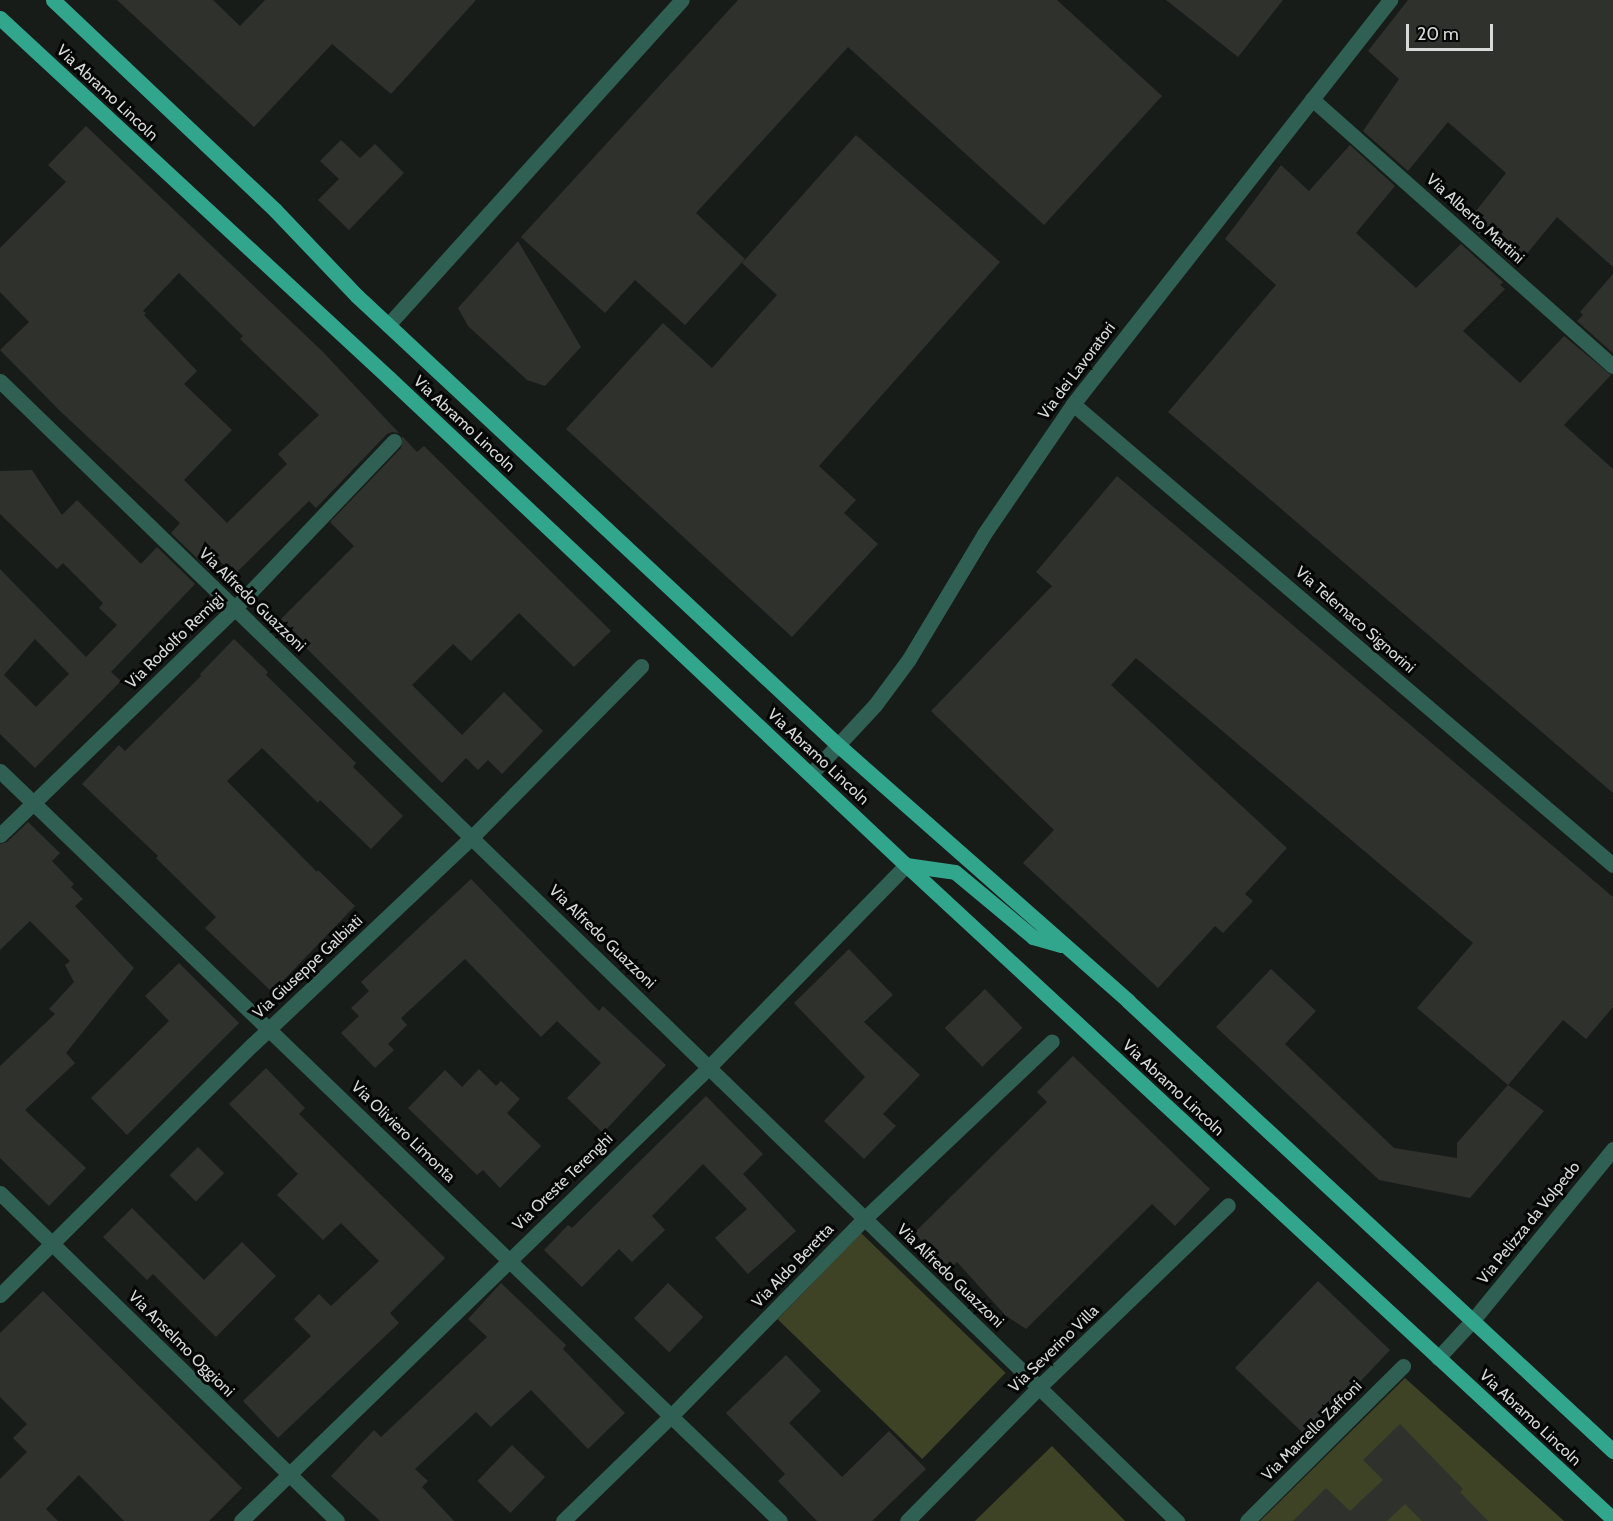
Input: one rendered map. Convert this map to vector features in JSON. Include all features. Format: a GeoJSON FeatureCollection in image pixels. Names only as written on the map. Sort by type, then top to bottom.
{"type":"FeatureCollection","features":[{"type":"Feature","properties":{"kind":"main road","name":"Via Abramo Lincoln"},"geometry":{"type":"LineString","coordinates":[[53,0],[275,210],[388,325],[838,745],[1067,946],[1613,1451]]}},
{"type":"Feature","properties":{"kind":"main road","name":"Via Abramo Lincoln"},"geometry":{"type":"LineString","coordinates":[[0,18],[389,378],[906,865],[1613,1519]]}},
{"type":"Feature","properties":{"kind":"main road"},"geometry":{"type":"LineString","coordinates":[[906,865],[955,872],[1033,937],[1067,946]]}},
{"type":"Feature","properties":{"kind":"street"},"geometry":{"type":"LineString","coordinates":[[388,325],[682,0]]}},
{"type":"Feature","properties":{"kind":"street","name":"Via dei Lavoratori"},"geometry":{"type":"LineString","coordinates":[[811,774],[875,705],[909,659],[984,534],[1073,404],[1390,0]]}},
{"type":"Feature","properties":{"kind":"street","name":"Via Alberto Martini"},"geometry":{"type":"LineString","coordinates":[[1312,99],[1613,366]]}},
{"type":"Feature","properties":{"kind":"street","name":"Via Alfredo Guazzoni"},"geometry":{"type":"LineString","coordinates":[[0,381],[234,609],[473,836],[1177,1521]]}},
{"type":"Feature","properties":{"kind":"street","name":"Via Telemaco Signorini"},"geometry":{"type":"LineString","coordinates":[[1073,404],[1613,865]]}},
{"type":"Feature","properties":{"kind":"street","name":"Via Rodolfo Remigi"},"geometry":{"type":"LineString","coordinates":[[0,835],[234,609],[394,441]]}},
{"type":"Feature","properties":{"kind":"street","name":"Via Giuseppe Galbiati"},"geometry":{"type":"LineString","coordinates":[[0,1294],[269,1028],[473,836],[641,666]]}},
{"type":"Feature","properties":{"kind":"street","name":"Via Oliviero Limonta"},"geometry":{"type":"LineString","coordinates":[[0,771],[780,1521]]}},
{"type":"Feature","properties":{"kind":"street","name":"Via Oreste Terenghi"},"geometry":{"type":"LineString","coordinates":[[241,1521],[709,1067],[906,865]]}},
{"type":"Feature","properties":{"kind":"street","name":"Via Aldo Beretta"},"geometry":{"type":"LineString","coordinates":[[563,1521],[671,1416],[865,1218],[1052,1041]]}},
{"type":"Feature","properties":{"kind":"street","name":"Via Pelizza da Volpedo"},"geometry":{"type":"LineString","coordinates":[[1438,1358],[1473,1320],[1613,1149]]}},
{"type":"Feature","properties":{"kind":"street","name":"Via Anselmo Oggioni"},"geometry":{"type":"LineString","coordinates":[[0,1193],[337,1521]]}},
{"type":"Feature","properties":{"kind":"street","name":"Via Severino Villa"},"geometry":{"type":"LineString","coordinates":[[907,1521],[1040,1387],[1228,1204]]}},
{"type":"Feature","properties":{"kind":"street","name":"Via Marcello Zaffoni"},"geometry":{"type":"LineString","coordinates":[[1247,1521],[1403,1366]]}},
{"type":"Feature","properties":{"kind":"green space"},"geometry":{"type":"Polygon","coordinates":[[[861,1233],[1006,1373],[922,1459],[778,1319],[861,1233]]]}},
{"type":"Feature","properties":{"kind":"green space"},"geometry":{"type":"Polygon","coordinates":[[[1405,1378],[1564,1521],[1260,1521],[1405,1378]]]}},
{"type":"Feature","properties":{"kind":"green space"},"geometry":{"type":"Polygon","coordinates":[[[1052,1446],[1125,1521],[975,1521],[1052,1446]]]}},
{"type":"Feature","properties":{"kind":"building"},"geometry":{"type":"Polygon","coordinates":[[[117,0],[213,0],[240,26],[265,0],[476,0],[391,94],[332,44],[254,127],[117,0]]]}},
{"type":"Feature","properties":{"kind":"building"},"geometry":{"type":"Polygon","coordinates":[[[738,0],[1057,0],[1162,96],[1044,225],[848,47],[696,213],[745,259],[685,325],[635,280],[605,313],[521,237],[738,0]]]}},
{"type":"Feature","properties":{"kind":"building"},"geometry":{"type":"Polygon","coordinates":[[[1166,0],[1283,0],[1238,57],[1166,0]]]}},
{"type":"Feature","properties":{"kind":"building"},"geometry":{"type":"Polygon","coordinates":[[[1408,0],[1613,0],[1613,267],[1557,217],[1516,267],[1475,230],[1481,224],[1472,216],[1506,173],[1448,122],[1408,171],[1363,131],[1399,79],[1368,51],[1408,0]]]}},
{"type":"Feature","properties":{"kind":"building"},"geometry":{"type":"Polygon","coordinates":[[[86,126],[323,352],[399,433],[387,434],[316,508],[309,501],[234,575],[219,560],[209,570],[171,533],[180,523],[60,411],[0,350],[29,322],[0,292],[0,248],[66,182],[48,165],[86,126]],[[179,273],[143,311],[146,313],[144,315],[197,371],[184,384],[232,430],[184,480],[227,523],[287,464],[278,454],[319,415],[240,339],[243,336],[179,273]]]}},
{"type":"Feature","properties":{"kind":"building"},"geometry":{"type":"Polygon","coordinates":[[[856,135],[1000,262],[819,466],[856,500],[844,513],[878,544],[792,637],[566,429],[663,323],[712,368],[777,295],[742,263],[856,135]]]}},
{"type":"Feature","properties":{"kind":"building"},"geometry":{"type":"Polygon","coordinates":[[[341,140],[360,158],[375,144],[404,173],[349,230],[318,200],[339,179],[320,161],[341,140]]]}},
{"type":"Feature","properties":{"kind":"building"},"geometry":{"type":"Polygon","coordinates":[[[1350,145],[1395,186],[1356,233],[1416,288],[1461,244],[1503,282],[1500,285],[1505,289],[1463,331],[1520,383],[1564,336],[1611,375],[1564,425],[1613,469],[1613,793],[1168,412],[1276,285],[1225,239],[1281,165],[1309,191],[1350,145]]]}},
{"type":"Feature","properties":{"kind":"building"},"geometry":{"type":"Polygon","coordinates":[[[518,241],[581,347],[545,386],[527,380],[468,326],[458,308],[518,241]]]}},
{"type":"Feature","properties":{"kind":"building"},"geometry":{"type":"Polygon","coordinates":[[[1613,274],[1613,353],[1577,321],[1583,315],[1580,312],[1613,274]]]}},
{"type":"Feature","properties":{"kind":"building"},"geometry":{"type":"Polygon","coordinates":[[[402,436],[417,452],[424,446],[611,631],[574,667],[519,613],[471,661],[453,644],[412,685],[462,735],[504,692],[543,731],[502,774],[488,760],[478,770],[466,758],[442,783],[279,621],[354,546],[330,522],[401,448],[402,436]]]}},
{"type":"Feature","properties":{"kind":"building"},"geometry":{"type":"Polygon","coordinates":[[[32,470],[62,515],[77,500],[141,564],[157,547],[195,584],[111,672],[121,681],[35,768],[0,734],[0,569],[86,657],[117,625],[99,608],[103,603],[63,563],[57,569],[0,514],[0,471],[32,470]],[[35,639],[4,675],[36,707],[69,674],[35,639]]]}},
{"type":"Feature","properties":{"kind":"building"},"geometry":{"type":"Polygon","coordinates":[[[1117,476],[1613,897],[1613,1007],[1586,1039],[1563,1020],[1508,1085],[1417,1008],[1473,943],[1136,658],[1111,685],[1287,848],[1245,894],[1253,901],[1223,933],[1215,926],[1158,988],[1023,863],[1054,830],[931,711],[1052,586],[1036,572],[1117,476]]]}},
{"type":"Feature","properties":{"kind":"building"},"geometry":{"type":"Polygon","coordinates":[[[234,639],[268,672],[266,675],[356,763],[353,767],[403,816],[371,849],[320,800],[318,803],[262,748],[227,781],[317,872],[318,870],[355,906],[272,992],[205,928],[216,917],[156,858],[158,856],[82,784],[119,745],[125,751],[201,676],[200,674],[234,639]]]}},
{"type":"Feature","properties":{"kind":"building"},"geometry":{"type":"Polygon","coordinates":[[[28,822],[60,853],[52,861],[74,884],[71,887],[83,899],[75,906],[134,968],[66,1053],[75,1063],[25,1110],[86,1168],[49,1206],[0,1158],[0,1066],[55,1014],[49,1009],[74,982],[65,965],[70,961],[30,921],[0,950],[0,844],[7,842],[28,822]]]}},
{"type":"Feature","properties":{"kind":"building"},"geometry":{"type":"Polygon","coordinates":[[[471,879],[599,1011],[603,1006],[666,1065],[603,1133],[567,1098],[601,1063],[557,1021],[541,1037],[465,959],[401,1018],[407,1025],[388,1044],[394,1050],[375,1068],[341,1033],[359,1016],[351,1008],[369,991],[361,982],[471,879]]]}},
{"type":"Feature","properties":{"kind":"building"},"geometry":{"type":"Polygon","coordinates":[[[849,949],[893,995],[864,1022],[920,1075],[883,1114],[896,1126],[864,1159],[824,1121],[865,1077],[794,1003],[849,949]]]}},
{"type":"Feature","properties":{"kind":"building"},"geometry":{"type":"Polygon","coordinates":[[[179,963],[239,1023],[127,1135],[91,1098],[169,1021],[145,996],[179,963]]]}},
{"type":"Feature","properties":{"kind":"building"},"geometry":{"type":"Polygon","coordinates":[[[1271,969],[1316,1011],[1285,1044],[1394,1148],[1457,1158],[1457,1143],[1508,1085],[1544,1111],[1470,1198],[1379,1180],[1216,1027],[1271,969]]]}},
{"type":"Feature","properties":{"kind":"building"},"geometry":{"type":"Polygon","coordinates":[[[985,989],[1023,1028],[982,1067],[945,1028],[985,989]]]}},
{"type":"Feature","properties":{"kind":"building"},"geometry":{"type":"Polygon","coordinates":[[[1073,1056],[1210,1189],[1175,1226],[1152,1204],[1026,1329],[1005,1315],[957,1262],[949,1270],[929,1251],[915,1232],[1047,1102],[1037,1092],[1073,1056]]]}},
{"type":"Feature","properties":{"kind":"building"},"geometry":{"type":"Polygon","coordinates":[[[266,1068],[305,1108],[299,1114],[445,1258],[390,1313],[399,1323],[278,1438],[243,1401],[311,1336],[294,1319],[319,1294],[331,1306],[379,1261],[341,1223],[323,1240],[277,1195],[298,1174],[229,1104],[266,1068]]]}},
{"type":"Feature","properties":{"kind":"building"},"geometry":{"type":"Polygon","coordinates":[[[479,1069],[496,1086],[501,1081],[520,1099],[507,1113],[541,1146],[500,1188],[483,1170],[477,1175],[408,1108],[445,1070],[462,1087],[479,1069]]]}},
{"type":"Feature","properties":{"kind":"building"},"geometry":{"type":"Polygon","coordinates":[[[706,1096],[763,1154],[743,1174],[796,1231],[748,1274],[715,1238],[747,1209],[703,1164],[652,1216],[665,1230],[632,1262],[619,1249],[582,1287],[544,1250],[568,1225],[572,1228],[706,1096]]]}},
{"type":"Feature","properties":{"kind":"building"},"geometry":{"type":"Polygon","coordinates":[[[198,1147],[224,1173],[196,1201],[170,1175],[198,1147]]]}},
{"type":"Feature","properties":{"kind":"building"},"geometry":{"type":"Polygon","coordinates":[[[132,1208],[204,1280],[242,1242],[276,1276],[216,1337],[153,1274],[147,1280],[103,1237],[132,1208]]]}},
{"type":"Feature","properties":{"kind":"building"},"geometry":{"type":"Polygon","coordinates":[[[1318,1281],[1390,1350],[1341,1402],[1338,1399],[1304,1434],[1235,1368],[1318,1281]]]}},
{"type":"Feature","properties":{"kind":"building"},"geometry":{"type":"Polygon","coordinates":[[[501,1283],[566,1345],[563,1349],[625,1413],[588,1449],[531,1390],[491,1427],[476,1412],[415,1469],[428,1481],[422,1487],[454,1521],[380,1521],[331,1476],[374,1430],[381,1437],[487,1337],[468,1319],[501,1283]]]}},
{"type":"Feature","properties":{"kind":"building"},"geometry":{"type":"Polygon","coordinates":[[[668,1283],[703,1317],[669,1352],[634,1318],[668,1283]]]}},
{"type":"Feature","properties":{"kind":"building"},"geometry":{"type":"Polygon","coordinates":[[[43,1291],[242,1488],[209,1521],[124,1521],[79,1475],[46,1509],[58,1521],[0,1521],[0,1479],[27,1452],[13,1438],[27,1424],[0,1397],[0,1333],[43,1291]]]}},
{"type":"Feature","properties":{"kind":"building"},"geometry":{"type":"Polygon","coordinates":[[[786,1355],[821,1391],[789,1423],[842,1477],[889,1431],[926,1469],[872,1521],[817,1521],[778,1481],[785,1474],[726,1413],[786,1355]]]}},
{"type":"Feature","properties":{"kind":"building"},"geometry":{"type":"Polygon","coordinates":[[[1400,1424],[1463,1489],[1460,1492],[1488,1521],[1422,1521],[1405,1504],[1387,1521],[1293,1521],[1326,1488],[1350,1511],[1383,1480],[1363,1460],[1400,1424]]]}},
{"type":"Feature","properties":{"kind":"building"},"geometry":{"type":"Polygon","coordinates":[[[512,1445],[545,1477],[510,1513],[477,1481],[512,1445]]]}}]}
